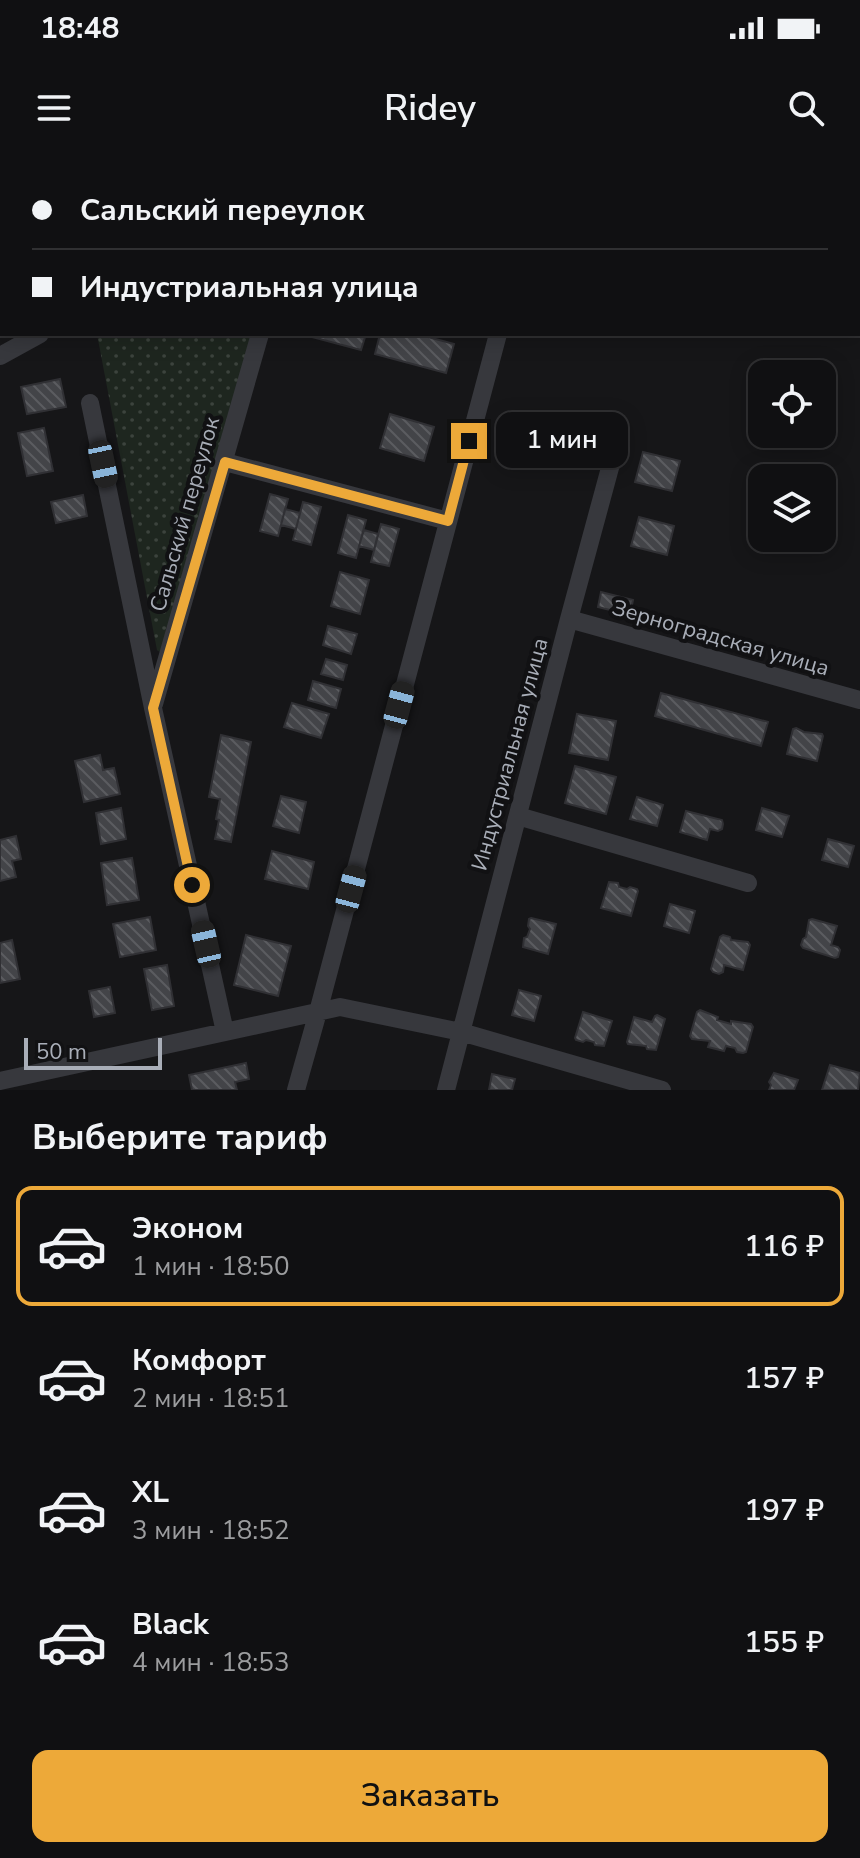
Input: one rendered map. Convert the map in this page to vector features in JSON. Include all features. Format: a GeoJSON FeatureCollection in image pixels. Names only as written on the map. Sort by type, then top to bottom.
{"type":"FeatureCollection","features":[{"type":"Feature","properties":{"kind":"street"},"geometry":{"type":"LineString","coordinates":[[0,356],[36,336]]}},
{"type":"Feature","properties":{"kind":"street","name":"Сальский переулок"},"geometry":{"type":"LineString","coordinates":[[153,708],[259,336]]}},
{"type":"Feature","properties":{"kind":"street"},"geometry":{"type":"LineString","coordinates":[[296,1090],[497,336]]}},
{"type":"Feature","properties":{"kind":"street","name":"Сальский переулок"},"geometry":{"type":"LineString","coordinates":[[90,403],[153,708],[225,1032]]}},
{"type":"Feature","properties":{"kind":"street","name":"Индустриальная улица"},"geometry":{"type":"LineString","coordinates":[[446,1090],[620,431]]}},
{"type":"Feature","properties":{"kind":"street"},"geometry":{"type":"LineString","coordinates":[[225,462],[448,521]]}},
{"type":"Feature","properties":{"kind":"street","name":"Зерноградская улица"},"geometry":{"type":"LineString","coordinates":[[569,619],[860,700]]}},
{"type":"Feature","properties":{"kind":"street"},"geometry":{"type":"LineString","coordinates":[[518,816],[748,883]]}},
{"type":"Feature","properties":{"kind":"street"},"geometry":{"type":"LineString","coordinates":[[0,1081],[340,1007],[461,1032],[662,1090]]}},
{"type":"Feature","properties":{"kind":"shaded area"},"geometry":{"type":"Polygon","coordinates":[[[97,336],[252,336],[164,655],[157,650],[97,336]]]}},
{"type":"Feature","properties":{"kind":"building"},"geometry":{"type":"Polygon","coordinates":[[[308,336],[365,336],[361,350],[308,336]]]}},
{"type":"Feature","properties":{"kind":"building"},"geometry":{"type":"Polygon","coordinates":[[[380,336],[424,336],[454,344],[446,373],[375,354],[380,336]]]}},
{"type":"Feature","properties":{"kind":"building"},"geometry":{"type":"Polygon","coordinates":[[[60,379],[66,407],[27,414],[21,387],[60,379]]]}},
{"type":"Feature","properties":{"kind":"building"},"geometry":{"type":"Polygon","coordinates":[[[390,414],[434,427],[424,461],[380,448],[390,414]]]}},
{"type":"Feature","properties":{"kind":"building"},"geometry":{"type":"Polygon","coordinates":[[[44,428],[53,471],[27,476],[18,433],[44,428]]]}},
{"type":"Feature","properties":{"kind":"building"},"geometry":{"type":"Polygon","coordinates":[[[643,452],[680,461],[672,491],[635,482],[643,452]]]}},
{"type":"Feature","properties":{"kind":"building"},"geometry":{"type":"Polygon","coordinates":[[[270,494],[288,499],[278,536],[260,531],[270,494]]]}},
{"type":"Feature","properties":{"kind":"building"},"geometry":{"type":"Polygon","coordinates":[[[83,495],[87,516],[56,523],[51,502],[83,495]]]}},
{"type":"Feature","properties":{"kind":"building"},"geometry":{"type":"Polygon","coordinates":[[[303,502],[321,507],[311,545],[293,540],[303,502]]]}},
{"type":"Feature","properties":{"kind":"building"},"geometry":{"type":"Polygon","coordinates":[[[285,509],[300,513],[296,529],[281,525],[285,509]]]}},
{"type":"Feature","properties":{"kind":"building"},"geometry":{"type":"Polygon","coordinates":[[[348,515],[366,520],[356,558],[338,553],[348,515]]]}},
{"type":"Feature","properties":{"kind":"building"},"geometry":{"type":"Polygon","coordinates":[[[639,517],[674,526],[667,555],[631,546],[639,517]]]}},
{"type":"Feature","properties":{"kind":"building"},"geometry":{"type":"Polygon","coordinates":[[[381,524],[399,529],[389,566],[371,562],[381,524]]]}},
{"type":"Feature","properties":{"kind":"building"},"geometry":{"type":"Polygon","coordinates":[[[364,530],[378,534],[374,550],[359,546],[364,530]]]}},
{"type":"Feature","properties":{"kind":"building"},"geometry":{"type":"Polygon","coordinates":[[[340,572],[369,580],[360,614],[331,606],[340,572]]]}},
{"type":"Feature","properties":{"kind":"building"},"geometry":{"type":"Polygon","coordinates":[[[601,592],[633,600],[630,615],[598,607],[601,592]]]}},
{"type":"Feature","properties":{"kind":"building"},"geometry":{"type":"Polygon","coordinates":[[[328,626],[357,634],[351,654],[323,645],[328,626]]]}},
{"type":"Feature","properties":{"kind":"building"},"geometry":{"type":"Polygon","coordinates":[[[326,659],[347,665],[343,680],[321,674],[326,659]]]}},
{"type":"Feature","properties":{"kind":"building"},"geometry":{"type":"Polygon","coordinates":[[[313,681],[341,689],[336,708],[308,700],[313,681]]]}},
{"type":"Feature","properties":{"kind":"building"},"geometry":{"type":"Polygon","coordinates":[[[661,693],[768,722],[761,746],[655,716],[661,693]]]}},
{"type":"Feature","properties":{"kind":"building"},"geometry":{"type":"Polygon","coordinates":[[[292,703],[329,714],[321,738],[284,727],[292,703]]]}},
{"type":"Feature","properties":{"kind":"building"},"geometry":{"type":"Polygon","coordinates":[[[577,714],[616,721],[608,760],[569,753],[577,714]]]}},
{"type":"Feature","properties":{"kind":"building"},"geometry":{"type":"Polygon","coordinates":[[[793,729],[822,734],[817,761],[787,754],[793,729]]]}},
{"type":"Feature","properties":{"kind":"building"},"geometry":{"type":"Polygon","coordinates":[[[221,735],[251,742],[231,842],[215,839],[220,799],[209,797],[221,735]]]}},
{"type":"Feature","properties":{"kind":"building"},"geometry":{"type":"Polygon","coordinates":[[[100,755],[103,770],[114,768],[120,794],[84,802],[75,761],[100,755]]]}},
{"type":"Feature","properties":{"kind":"building"},"geometry":{"type":"Polygon","coordinates":[[[575,766],[616,777],[606,814],[565,803],[575,766]]]}},
{"type":"Feature","properties":{"kind":"building"},"geometry":{"type":"Polygon","coordinates":[[[281,796],[306,802],[299,833],[273,826],[281,796]]]}},
{"type":"Feature","properties":{"kind":"building"},"geometry":{"type":"Polygon","coordinates":[[[637,797],[663,805],[657,826],[630,819],[637,797]]]}},
{"type":"Feature","properties":{"kind":"building"},"geometry":{"type":"Polygon","coordinates":[[[121,808],[126,839],[101,844],[96,813],[121,808]]]}},
{"type":"Feature","properties":{"kind":"building"},"geometry":{"type":"Polygon","coordinates":[[[762,808],[789,816],[782,837],[756,830],[762,808]]]}},
{"type":"Feature","properties":{"kind":"building"},"geometry":{"type":"Polygon","coordinates":[[[686,811],[722,820],[722,829],[710,829],[707,840],[680,832],[686,811]]]}},
{"type":"Feature","properties":{"kind":"building"},"geometry":{"type":"Polygon","coordinates":[[[16,836],[21,859],[12,861],[16,877],[0,881],[0,840],[16,836]]]}},
{"type":"Feature","properties":{"kind":"building"},"geometry":{"type":"Polygon","coordinates":[[[828,839],[854,846],[848,867],[822,860],[828,839]]]}},
{"type":"Feature","properties":{"kind":"building"},"geometry":{"type":"Polygon","coordinates":[[[272,851],[314,862],[308,889],[265,879],[272,851]]]}},
{"type":"Feature","properties":{"kind":"building"},"geometry":{"type":"Polygon","coordinates":[[[132,858],[139,900],[107,905],[101,863],[132,858]]]}},
{"type":"Feature","properties":{"kind":"building"},"geometry":{"type":"Polygon","coordinates":[[[609,882],[627,889],[637,889],[631,916],[601,908],[609,882]]]}},
{"type":"Feature","properties":{"kind":"building"},"geometry":{"type":"Polygon","coordinates":[[[670,904],[695,911],[689,933],[664,926],[670,904]]]}},
{"type":"Feature","properties":{"kind":"building"},"geometry":{"type":"Polygon","coordinates":[[[150,917],[156,950],[120,957],[113,924],[150,917]]]}},
{"type":"Feature","properties":{"kind":"building"},"geometry":{"type":"Polygon","coordinates":[[[531,918],[556,924],[548,954],[523,947],[531,918]]]}},
{"type":"Feature","properties":{"kind":"building"},"geometry":{"type":"Polygon","coordinates":[[[812,919],[837,926],[831,945],[840,950],[838,957],[803,948],[801,945],[812,919]]]}},
{"type":"Feature","properties":{"kind":"building"},"geometry":{"type":"Polygon","coordinates":[[[246,935],[291,946],[278,996],[234,985],[246,935]]]}},
{"type":"Feature","properties":{"kind":"building"},"geometry":{"type":"Polygon","coordinates":[[[723,935],[750,945],[743,970],[724,965],[723,972],[719,974],[711,969],[723,935]]]}},
{"type":"Feature","properties":{"kind":"building"},"geometry":{"type":"Polygon","coordinates":[[[12,940],[20,979],[0,983],[0,943],[12,940]]]}},
{"type":"Feature","properties":{"kind":"building"},"geometry":{"type":"Polygon","coordinates":[[[167,965],[174,1006],[152,1010],[144,969],[167,965]]]}},
{"type":"Feature","properties":{"kind":"building"},"geometry":{"type":"Polygon","coordinates":[[[110,987],[115,1013],[94,1017],[89,991],[110,987]]]}},
{"type":"Feature","properties":{"kind":"building"},"geometry":{"type":"Polygon","coordinates":[[[519,990],[541,996],[534,1021],[512,1015],[519,990]]]}},
{"type":"Feature","properties":{"kind":"building"},"geometry":{"type":"Polygon","coordinates":[[[700,1010],[731,1024],[731,1021],[751,1024],[753,1027],[746,1052],[737,1052],[735,1048],[726,1046],[724,1051],[708,1047],[710,1041],[692,1039],[690,1036],[700,1010]]]}},
{"type":"Feature","properties":{"kind":"building"},"geometry":{"type":"Polygon","coordinates":[[[583,1012],[612,1021],[604,1046],[576,1040],[583,1012]]]}},
{"type":"Feature","properties":{"kind":"building"},"geometry":{"type":"Polygon","coordinates":[[[657,1015],[665,1019],[656,1050],[628,1044],[634,1017],[652,1022],[657,1015]]]}},
{"type":"Feature","properties":{"kind":"building"},"geometry":{"type":"Polygon","coordinates":[[[246,1063],[249,1079],[235,1082],[237,1090],[192,1090],[189,1075],[246,1063]]]}},
{"type":"Feature","properties":{"kind":"building"},"geometry":{"type":"Polygon","coordinates":[[[830,1065],[860,1073],[858,1090],[822,1090],[830,1065]]]}},
{"type":"Feature","properties":{"kind":"building"},"geometry":{"type":"Polygon","coordinates":[[[774,1073],[798,1080],[794,1090],[769,1090],[774,1073]]]}},
{"type":"Feature","properties":{"kind":"building"},"geometry":{"type":"Polygon","coordinates":[[[492,1074],[515,1079],[512,1090],[489,1090],[492,1074]]]}},
{"type":"Feature","properties":{"kind":"route"},"geometry":{"type":"LineString","coordinates":[[192,885],[153,708],[225,462],[448,521],[469,441]]}}]}
